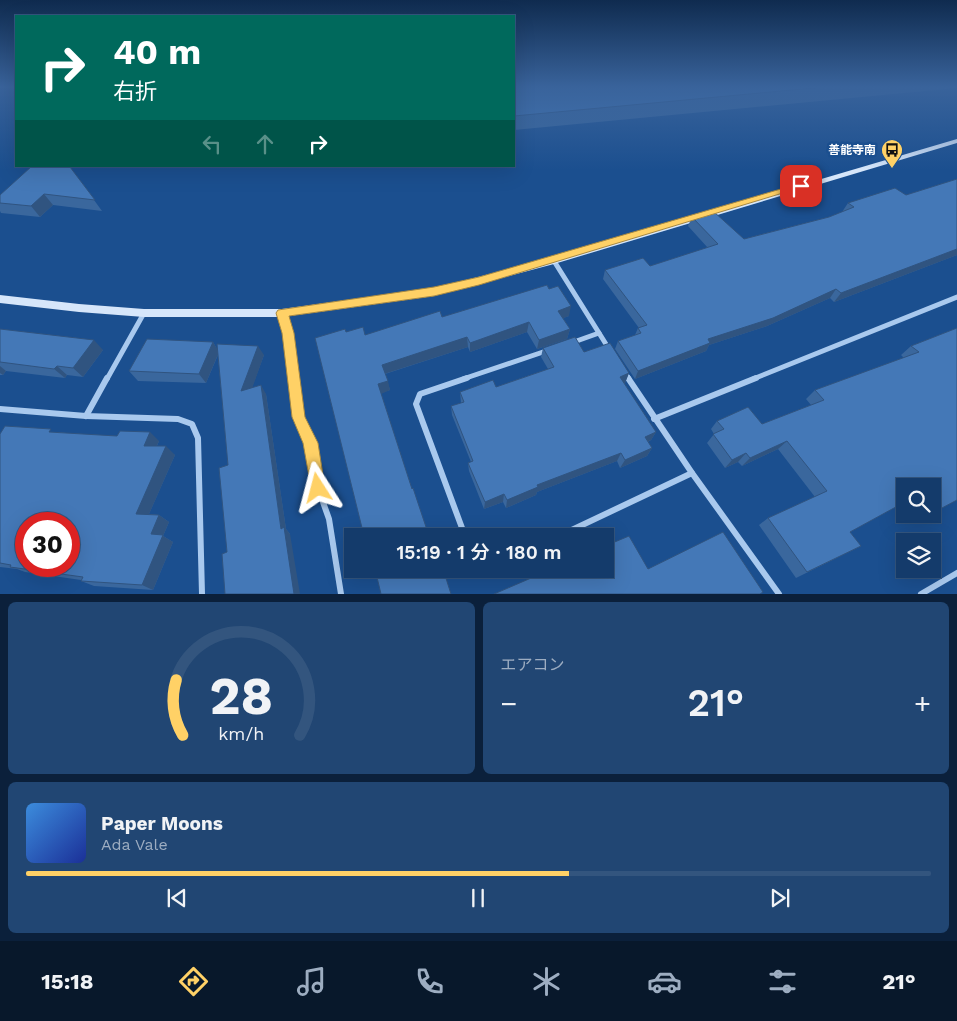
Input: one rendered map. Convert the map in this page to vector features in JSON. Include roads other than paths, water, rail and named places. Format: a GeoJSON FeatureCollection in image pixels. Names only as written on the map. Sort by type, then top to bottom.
{"type":"FeatureCollection","features":[{"type":"Feature","properties":{"kind":"street"},"geometry":{"type":"LineString","coordinates":[[0,299],[144,313],[282,313],[434,292],[554,260],[957,141]]}},
{"type":"Feature","properties":{"kind":"street"},"geometry":{"type":"LineString","coordinates":[[554,260],[614,356]]}},
{"type":"Feature","properties":{"kind":"street"},"geometry":{"type":"LineString","coordinates":[[654,418],[957,297]]}},
{"type":"Feature","properties":{"kind":"street"},"geometry":{"type":"LineString","coordinates":[[86,416],[144,313]]}},
{"type":"Feature","properties":{"kind":"street"},"geometry":{"type":"LineString","coordinates":[[282,313],[288,333],[298,417],[310,443],[318,488],[329,519],[341,594]]}},
{"type":"Feature","properties":{"kind":"street"},"geometry":{"type":"LineString","coordinates":[[561,346],[599,333]]}},
{"type":"Feature","properties":{"kind":"street"},"geometry":{"type":"LineString","coordinates":[[462,528],[416,404],[420,394],[552,349]]}},
{"type":"Feature","properties":{"kind":"street"},"geometry":{"type":"LineString","coordinates":[[619,364],[692,473],[779,594]]}},
{"type":"Feature","properties":{"kind":"street"},"geometry":{"type":"LineString","coordinates":[[0,409],[86,416],[178,419],[192,424],[198,438],[202,594]]}},
{"type":"Feature","properties":{"kind":"street"},"geometry":{"type":"LineString","coordinates":[[576,528],[692,473]]}},
{"type":"Feature","properties":{"kind":"street"},"geometry":{"type":"LineString","coordinates":[[921,594],[957,573]]}},
{"type":"Feature","properties":{"kind":"place","name":"善能寺南"},"geometry":{"type":"Point","coordinates":[892,169]}}]}
